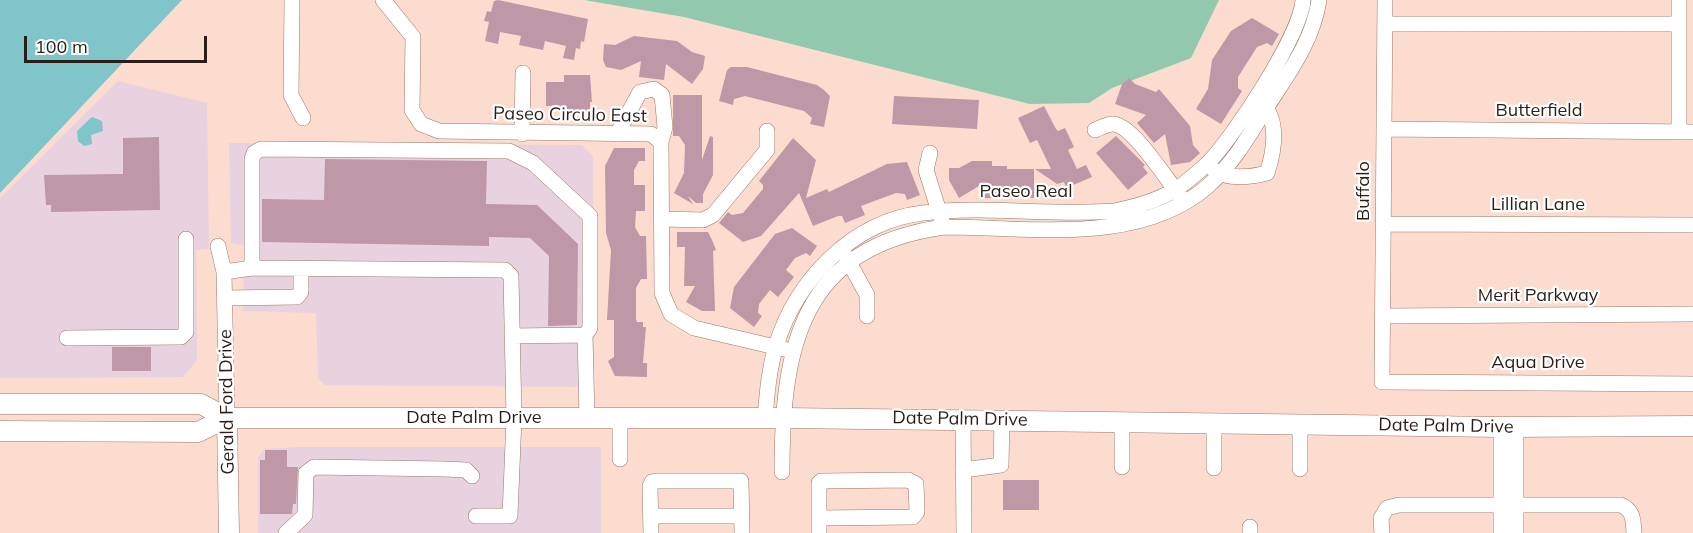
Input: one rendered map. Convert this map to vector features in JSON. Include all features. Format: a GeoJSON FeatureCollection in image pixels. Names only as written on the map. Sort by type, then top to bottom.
{"type":"FeatureCollection","features":[{"type":"Feature","properties":{"kind":"main road","name":"Date Palm Drive"},"geometry":{"type":"LineString","coordinates":[[0,404],[201,404],[227,418]]}},
{"type":"Feature","properties":{"kind":"main road","name":"Date Palm Drive"},"geometry":{"type":"LineString","coordinates":[[0,431],[198,432],[227,418],[785,418],[1508,427],[1693,426]]}},
{"type":"Feature","properties":{"kind":"main road","name":"Gerald Ford Drive"},"geometry":{"type":"LineString","coordinates":[[227,418],[229,533]]}},
{"type":"Feature","properties":{"kind":"street"},"geometry":{"type":"LineString","coordinates":[[292,0],[291,95],[303,118]]}},
{"type":"Feature","properties":{"kind":"street","name":"Paseo Circulo East"},"geometry":{"type":"LineString","coordinates":[[383,0],[413,37],[412,110],[421,124],[439,131],[522,134],[651,134],[661,142],[662,293],[671,314],[694,328],[792,351]]}},
{"type":"Feature","properties":{"kind":"street","name":"Paseo Real"},"geometry":{"type":"LineString","coordinates":[[765,418],[776,346],[790,310],[801,293],[840,248],[907,215],[940,211],[1064,212],[1127,209],[1174,190],[1207,164],[1254,97],[1294,32],[1303,0]]}},
{"type":"Feature","properties":{"kind":"street","name":"Paseo Real"},"geometry":{"type":"LineString","coordinates":[[782,472],[792,351],[812,303],[828,282],[850,261],[888,239],[944,226],[1113,228],[1136,223],[1185,203],[1220,174],[1240,149],[1305,45],[1319,0]]}},
{"type":"Feature","properties":{"kind":"street","name":"Buffalo"},"geometry":{"type":"LineString","coordinates":[[1382,382],[1385,0]]}},
{"type":"Feature","properties":{"kind":"street"},"geometry":{"type":"LineString","coordinates":[[1679,0],[1686,132]]}},
{"type":"Feature","properties":{"kind":"street"},"geometry":{"type":"LineString","coordinates":[[1385,24],[1679,24]]}},
{"type":"Feature","properties":{"kind":"street"},"geometry":{"type":"LineString","coordinates":[[522,134],[523,73]]}},
{"type":"Feature","properties":{"kind":"street"},"geometry":{"type":"LineString","coordinates":[[617,134],[640,92],[654,89],[662,94],[665,127],[661,142]]}},
{"type":"Feature","properties":{"kind":"street"},"geometry":{"type":"LineString","coordinates":[[1207,164],[1220,174],[1256,176],[1267,173],[1273,155],[1272,124],[1266,108],[1254,97]]}},
{"type":"Feature","properties":{"kind":"street"},"geometry":{"type":"LineString","coordinates":[[1095,130],[1110,123],[1120,125],[1134,136],[1185,203]]}},
{"type":"Feature","properties":{"kind":"street","name":"Butterfield"},"geometry":{"type":"LineString","coordinates":[[1384,129],[1686,132]]}},
{"type":"Feature","properties":{"kind":"street"},"geometry":{"type":"LineString","coordinates":[[663,219],[703,220],[713,215],[766,150],[767,131]]}},
{"type":"Feature","properties":{"kind":"street"},"geometry":{"type":"LineString","coordinates":[[252,268],[252,159],[254,153],[261,149],[509,151],[533,163],[590,216],[590,328],[585,335],[587,418]]}},
{"type":"Feature","properties":{"kind":"street"},"geometry":{"type":"LineString","coordinates":[[930,153],[927,170],[944,226]]}},
{"type":"Feature","properties":{"kind":"street"},"geometry":{"type":"LineString","coordinates":[[1064,212],[1064,228]]}},
{"type":"Feature","properties":{"kind":"street","name":"Lillian Lane"},"geometry":{"type":"LineString","coordinates":[[1384,224],[1693,225]]}},
{"type":"Feature","properties":{"kind":"street"},"geometry":{"type":"LineString","coordinates":[[67,338],[181,337],[186,332],[186,239]]}},
{"type":"Feature","properties":{"kind":"street","name":"Gerald Ford Drive"},"geometry":{"type":"LineString","coordinates":[[218,246],[224,272],[227,418]]}},
{"type":"Feature","properties":{"kind":"street"},"geometry":{"type":"LineString","coordinates":[[840,248],[850,261],[867,295],[867,316]]}},
{"type":"Feature","properties":{"kind":"street"},"geometry":{"type":"LineString","coordinates":[[224,272],[252,268],[505,270],[511,276],[514,418],[510,516],[476,516]]}},
{"type":"Feature","properties":{"kind":"street"},"geometry":{"type":"LineString","coordinates":[[225,298],[297,297],[301,292],[301,269]]}},
{"type":"Feature","properties":{"kind":"street","name":"Merit Parkway"},"geometry":{"type":"LineString","coordinates":[[1383,316],[1693,314]]}},
{"type":"Feature","properties":{"kind":"street"},"geometry":{"type":"LineString","coordinates":[[512,336],[585,335]]}},
{"type":"Feature","properties":{"kind":"street","name":"Aqua Drive"},"geometry":{"type":"LineString","coordinates":[[1382,382],[1693,384]]}},
{"type":"Feature","properties":{"kind":"street"},"geometry":{"type":"LineString","coordinates":[[620,418],[620,459]]}},
{"type":"Feature","properties":{"kind":"street"},"geometry":{"type":"LineString","coordinates":[[963,419],[964,533]]}},
{"type":"Feature","properties":{"kind":"street"},"geometry":{"type":"LineString","coordinates":[[963,470],[1001,465],[1002,420]]}},
{"type":"Feature","properties":{"kind":"street"},"geometry":{"type":"LineString","coordinates":[[1122,422],[1122,467]]}},
{"type":"Feature","properties":{"kind":"street"},"geometry":{"type":"LineString","coordinates":[[1214,423],[1214,468]]}},
{"type":"Feature","properties":{"kind":"street"},"geometry":{"type":"LineString","coordinates":[[1300,424],[1300,469]]}},
{"type":"Feature","properties":{"kind":"street"},"geometry":{"type":"LineString","coordinates":[[1508,427],[1509,504],[1516,533]]}},
{"type":"Feature","properties":{"kind":"street"},"geometry":{"type":"LineString","coordinates":[[286,533],[305,514],[306,473],[314,467],[466,470],[472,476]]}},
{"type":"Feature","properties":{"kind":"street"},"geometry":{"type":"LineString","coordinates":[[908,480],[916,484],[916,512],[913,517],[819,526],[821,481],[908,480]]}},
{"type":"Feature","properties":{"kind":"street"},"geometry":{"type":"LineString","coordinates":[[651,533],[652,482],[736,481],[743,486],[742,533]]}},
{"type":"Feature","properties":{"kind":"street"},"geometry":{"type":"LineString","coordinates":[[1501,533],[1509,504]]}},
{"type":"Feature","properties":{"kind":"street"},"geometry":{"type":"LineString","coordinates":[[1382,533],[1381,518],[1387,508],[1399,505],[1509,504],[1621,505],[1629,509],[1633,516],[1634,533]]}},
{"type":"Feature","properties":{"kind":"street"},"geometry":{"type":"LineString","coordinates":[[651,516],[742,516]]}},
{"type":"Feature","properties":{"kind":"shaded area"},"geometry":{"type":"Polygon","coordinates":[[[118,81],[207,103],[209,249],[196,250],[197,360],[183,377],[0,378],[0,198],[118,81]]]}},
{"type":"Feature","properties":{"kind":"shaded area"},"geometry":{"type":"Polygon","coordinates":[[[229,143],[582,145],[593,156],[594,384],[579,387],[325,385],[318,378],[316,313],[243,311],[244,245],[231,243],[229,143]]]}},
{"type":"Feature","properties":{"kind":"shaded area"},"geometry":{"type":"Polygon","coordinates":[[[601,447],[601,533],[258,533],[258,458],[264,449],[601,447]]]}},
{"type":"Feature","properties":{"kind":"green space"},"geometry":{"type":"Polygon","coordinates":[[[584,0],[1219,0],[1191,58],[1112,88],[1089,103],[1030,104],[684,17],[584,0]]]}},
{"type":"Feature","properties":{"kind":"water"},"geometry":{"type":"Polygon","coordinates":[[[0,0],[182,0],[0,193],[0,0]]]}},
{"type":"Feature","properties":{"kind":"water"},"geometry":{"type":"Polygon","coordinates":[[[92,117],[102,121],[103,131],[91,135],[92,144],[84,146],[78,141],[77,131],[92,117]]]}},
{"type":"Feature","properties":{"kind":"building"},"geometry":{"type":"Polygon","coordinates":[[[494,1],[588,19],[584,42],[581,41],[580,49],[576,48],[574,60],[563,58],[566,46],[545,41],[543,50],[519,45],[521,36],[500,32],[498,44],[485,41],[489,22],[484,21],[487,11],[491,12],[494,1]]]}},
{"type":"Feature","properties":{"kind":"building"},"geometry":{"type":"Polygon","coordinates":[[[1252,18],[1279,34],[1272,46],[1267,43],[1257,47],[1238,77],[1238,88],[1242,91],[1221,124],[1196,109],[1208,89],[1212,60],[1231,31],[1252,18]]]}},
{"type":"Feature","properties":{"kind":"building"},"geometry":{"type":"Polygon","coordinates":[[[634,36],[677,41],[692,52],[705,56],[703,69],[692,84],[666,64],[664,80],[639,77],[641,61],[621,70],[606,67],[603,60],[604,44],[615,45],[634,36]]]}},
{"type":"Feature","properties":{"kind":"building"},"geometry":{"type":"Polygon","coordinates":[[[731,67],[747,67],[817,85],[830,96],[824,127],[810,124],[812,118],[804,111],[745,96],[734,99],[733,105],[719,101],[727,70],[731,67]]]}},
{"type":"Feature","properties":{"kind":"building"},"geometry":{"type":"Polygon","coordinates":[[[564,75],[590,75],[592,102],[590,102],[590,112],[564,112],[564,106],[546,106],[546,82],[564,82],[564,75]]]}},
{"type":"Feature","properties":{"kind":"building"},"geometry":{"type":"Polygon","coordinates":[[[1129,78],[1135,84],[1156,92],[1159,89],[1190,126],[1193,145],[1200,153],[1190,162],[1171,165],[1165,134],[1154,143],[1137,123],[1146,115],[1115,104],[1122,84],[1129,78]]]}},
{"type":"Feature","properties":{"kind":"building"},"geometry":{"type":"Polygon","coordinates":[[[673,95],[702,95],[702,160],[710,136],[713,137],[713,175],[703,194],[703,203],[696,203],[688,196],[693,204],[674,193],[684,173],[685,145],[679,136],[673,136],[673,95]]]}},
{"type":"Feature","properties":{"kind":"building"},"geometry":{"type":"Polygon","coordinates":[[[894,96],[979,100],[977,129],[892,124],[894,96]]]}},
{"type":"Feature","properties":{"kind":"building"},"geometry":{"type":"Polygon","coordinates":[[[1044,106],[1056,129],[1058,131],[1065,128],[1074,147],[1068,150],[1077,169],[1086,165],[1092,177],[1066,188],[1064,182],[1057,184],[1035,169],[1051,169],[1037,140],[1030,143],[1018,118],[1044,106]]]}},
{"type":"Feature","properties":{"kind":"building"},"geometry":{"type":"Polygon","coordinates":[[[1116,136],[1145,165],[1143,167],[1148,173],[1128,190],[1096,153],[1116,136]]]}},
{"type":"Feature","properties":{"kind":"building"},"geometry":{"type":"Polygon","coordinates":[[[159,137],[160,210],[51,212],[51,205],[46,205],[44,175],[123,174],[123,138],[159,137]]]}},
{"type":"Feature","properties":{"kind":"building"},"geometry":{"type":"Polygon","coordinates":[[[793,138],[816,160],[806,198],[827,189],[829,192],[887,164],[907,162],[920,195],[907,200],[905,194],[896,193],[861,206],[865,215],[845,223],[842,216],[838,216],[813,226],[799,193],[761,236],[743,242],[719,223],[728,212],[732,215],[743,213],[763,189],[759,181],[793,138]]]}},
{"type":"Feature","properties":{"kind":"building"},"geometry":{"type":"Polygon","coordinates":[[[614,148],[645,148],[645,161],[639,161],[634,170],[634,185],[645,185],[645,211],[636,211],[635,227],[640,236],[646,236],[647,279],[641,279],[636,288],[636,319],[637,322],[643,322],[643,327],[646,327],[643,363],[647,363],[647,377],[615,376],[608,361],[614,357],[614,320],[607,320],[611,250],[606,233],[605,166],[614,148]]]}},
{"type":"Feature","properties":{"kind":"building"},"geometry":{"type":"Polygon","coordinates":[[[325,159],[487,161],[486,204],[537,205],[578,244],[577,325],[548,326],[549,256],[530,238],[489,237],[489,246],[262,242],[262,199],[324,200],[325,159]]]}},
{"type":"Feature","properties":{"kind":"building"},"geometry":{"type":"Polygon","coordinates":[[[972,161],[992,161],[992,166],[1007,166],[1007,169],[1034,169],[1034,198],[979,198],[979,186],[959,198],[949,180],[949,168],[959,168],[972,161]]]}},
{"type":"Feature","properties":{"kind":"building"},"geometry":{"type":"Polygon","coordinates":[[[792,228],[817,246],[810,256],[806,253],[795,258],[786,270],[794,277],[778,297],[770,290],[759,304],[758,313],[762,316],[754,327],[730,308],[734,287],[775,234],[792,228]]]}},
{"type":"Feature","properties":{"kind":"building"},"geometry":{"type":"Polygon","coordinates":[[[677,232],[708,232],[712,240],[716,250],[713,251],[715,311],[702,311],[686,302],[695,286],[684,286],[685,247],[677,247],[677,232]]]}},
{"type":"Feature","properties":{"kind":"building"},"geometry":{"type":"Polygon","coordinates":[[[112,347],[151,347],[151,371],[112,371],[112,347]]]}},
{"type":"Feature","properties":{"kind":"building"},"geometry":{"type":"Polygon","coordinates":[[[265,450],[287,450],[287,467],[298,467],[296,504],[293,504],[292,514],[260,514],[260,460],[265,460],[265,450]]]}},
{"type":"Feature","properties":{"kind":"building"},"geometry":{"type":"Polygon","coordinates":[[[1003,480],[1039,480],[1039,510],[1003,510],[1003,480]]]}}]}
